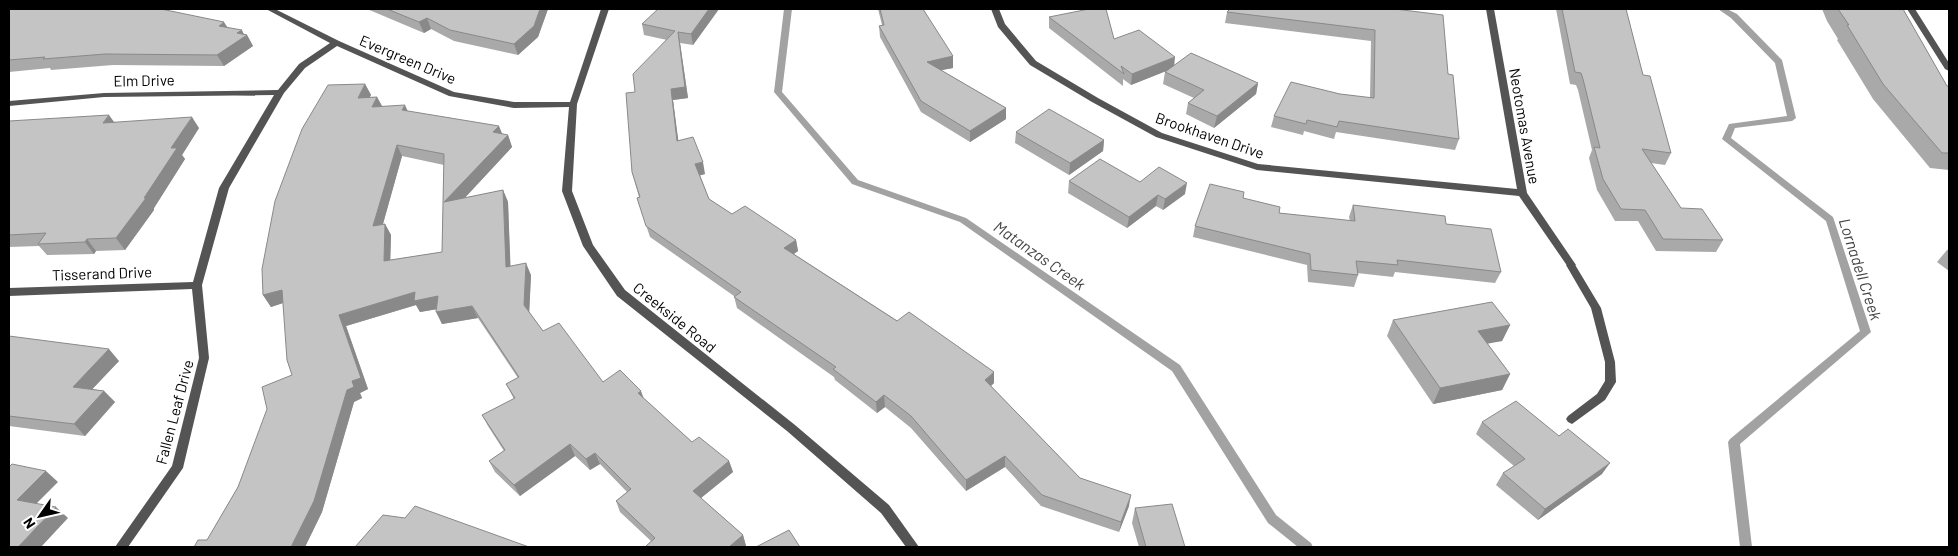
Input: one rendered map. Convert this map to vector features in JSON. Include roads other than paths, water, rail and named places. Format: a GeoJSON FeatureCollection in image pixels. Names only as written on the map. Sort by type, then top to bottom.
{"type":"FeatureCollection","features":[{"type":"Feature","properties":{"kind":"street","name":"Evergreen Drive"},"geometry":{"type":"LineString","coordinates":[[270,9],[336,43],[452,94],[514,105],[573,104]]}},
{"type":"Feature","properties":{"kind":"street","name":"Creekside Road"},"geometry":{"type":"LineString","coordinates":[[606,9],[573,104],[567,191],[588,246],[622,294],[791,428],[885,509],[913,547]]}},
{"type":"Feature","properties":{"kind":"street","name":"Brookhaven Drive"},"geometry":{"type":"LineString","coordinates":[[995,9],[1001,25],[1033,63],[1095,100],[1160,135],[1257,167],[1522,193]]}},
{"type":"Feature","properties":{"kind":"street","name":"Neotomas Avenue"},"geometry":{"type":"LineString","coordinates":[[1490,9],[1522,193],[1571,265],[1596,308],[1610,362],[1611,382],[1601,397],[1572,419]]}},
{"type":"Feature","properties":{"kind":"street"},"geometry":{"type":"LineString","coordinates":[[1911,9],[1949,69]]}},
{"type":"Feature","properties":{"kind":"street","name":"Fallen Leaf Drive"},"geometry":{"type":"LineString","coordinates":[[122,547],[177,468],[204,358],[197,285],[224,188],[280,92],[302,66],[336,43]]}},
{"type":"Feature","properties":{"kind":"street","name":"Elm Drive"},"geometry":{"type":"LineString","coordinates":[[9,102],[104,95],[280,92]]}},
{"type":"Feature","properties":{"kind":"street","name":"Tisserand Drive"},"geometry":{"type":"LineString","coordinates":[[9,292],[197,285]]}},
{"type":"Feature","properties":{"kind":"waterway","name":"Matanzas Creek"},"geometry":{"type":"LineString","coordinates":[[788,9],[778,92],[855,182],[963,220],[1176,368],[1272,519],[1307,547]]}},
{"type":"Feature","properties":{"kind":"waterway","name":"Lornadell Creek"},"geometry":{"type":"LineString","coordinates":[[1722,9],[1734,16],[1779,62],[1792,118],[1732,126],[1726,139],[1830,219],[1866,332],[1734,442],[1746,547]]}}]}
